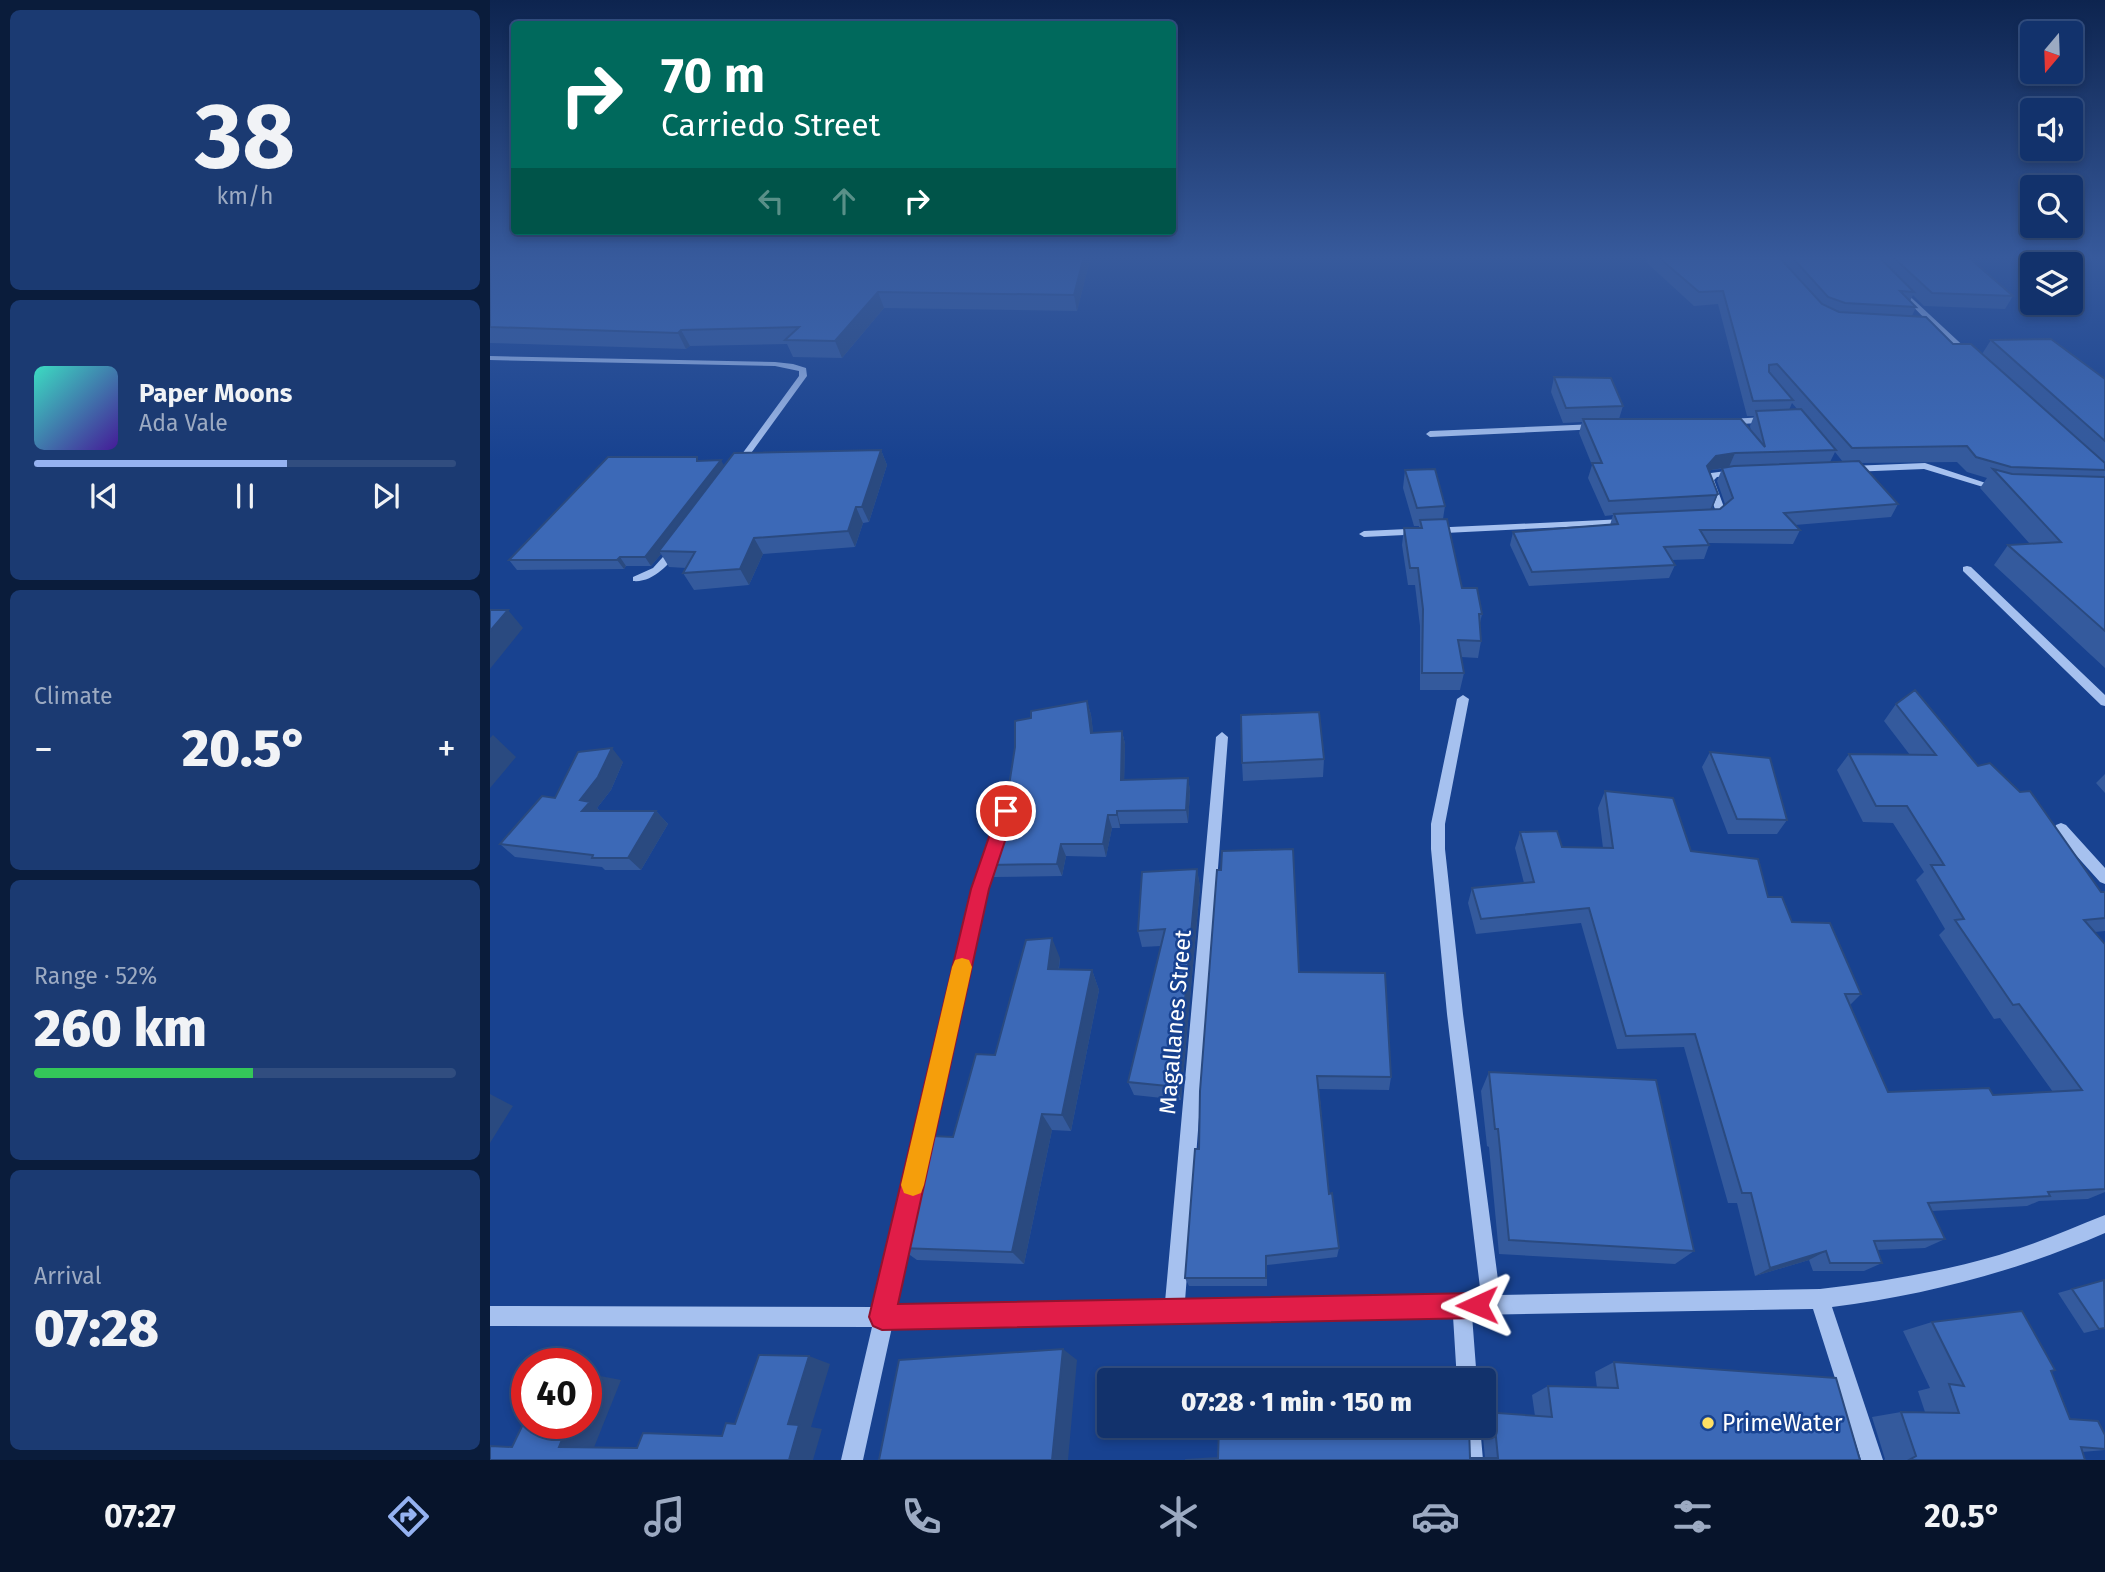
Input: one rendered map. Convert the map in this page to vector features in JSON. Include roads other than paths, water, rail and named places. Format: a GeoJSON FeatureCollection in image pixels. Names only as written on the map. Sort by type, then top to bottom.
{"type":"FeatureCollection","features":[{"type":"Feature","properties":{"kind":"street"},"geometry":{"type":"LineString","coordinates":[[1934,324],[1975,362]]}},
{"type":"Feature","properties":{"kind":"street"},"geometry":{"type":"LineString","coordinates":[[1912,326],[1937,327]]}},
{"type":"Feature","properties":{"kind":"street"},"geometry":{"type":"LineString","coordinates":[[490,358],[775,365],[793,366],[803,370],[803,376],[732,473]]}},
{"type":"Feature","properties":{"kind":"street"},"geometry":{"type":"LineString","coordinates":[[1715,422],[1783,420]]}},
{"type":"Feature","properties":{"kind":"street"},"geometry":{"type":"LineString","coordinates":[[1430,434],[1606,427]]}},
{"type":"Feature","properties":{"kind":"street"},"geometry":{"type":"LineString","coordinates":[[1841,469],[1925,466],[1985,486],[2012,489]]}},
{"type":"Feature","properties":{"kind":"street"},"geometry":{"type":"LineString","coordinates":[[1703,517],[1714,516],[1720,510],[1709,480],[1714,475],[1743,472]]}},
{"type":"Feature","properties":{"kind":"street"},"geometry":{"type":"LineString","coordinates":[[1364,534],[1637,521]]}},
{"type":"Feature","properties":{"kind":"street"},"geometry":{"type":"LineString","coordinates":[[638,579],[657,570],[684,538]]}},
{"type":"Feature","properties":{"kind":"street"},"geometry":{"type":"LineString","coordinates":[[1967,569],[2105,702]]}},
{"type":"Feature","properties":{"kind":"street"},"geometry":{"type":"LineString","coordinates":[[1463,699],[1438,824],[1438,849],[1455,1014],[1492,1306]]}},
{"type":"Feature","properties":{"kind":"street","name":"Magallanes Street"},"geometry":{"type":"LineString","coordinates":[[1174,1311],[1222,737]]}},
{"type":"Feature","properties":{"kind":"street"},"geometry":{"type":"LineString","coordinates":[[852,1460],[980,889],[1006,811]]}},
{"type":"Feature","properties":{"kind":"street"},"geometry":{"type":"LineString","coordinates":[[2061,829],[2105,878]]}},
{"type":"Feature","properties":{"kind":"street"},"geometry":{"type":"LineString","coordinates":[[490,1316],[882,1317],[1819,1299],[1882,1292],[1965,1276],[2021,1258],[2105,1224]]}},
{"type":"Feature","properties":{"kind":"street"},"geometry":{"type":"LineString","coordinates":[[1819,1299],[1872,1460]]}},
{"type":"Feature","properties":{"kind":"street"},"geometry":{"type":"LineString","coordinates":[[1462,1305],[1466,1368]]}},
{"type":"Feature","properties":{"kind":"street"},"geometry":{"type":"LineString","coordinates":[[1471,1438],[1472,1460]]}},
{"type":"Feature","properties":{"kind":"place","name":"PrimeWater"},"geometry":{"type":"Point","coordinates":[1708,1423]}}]}
